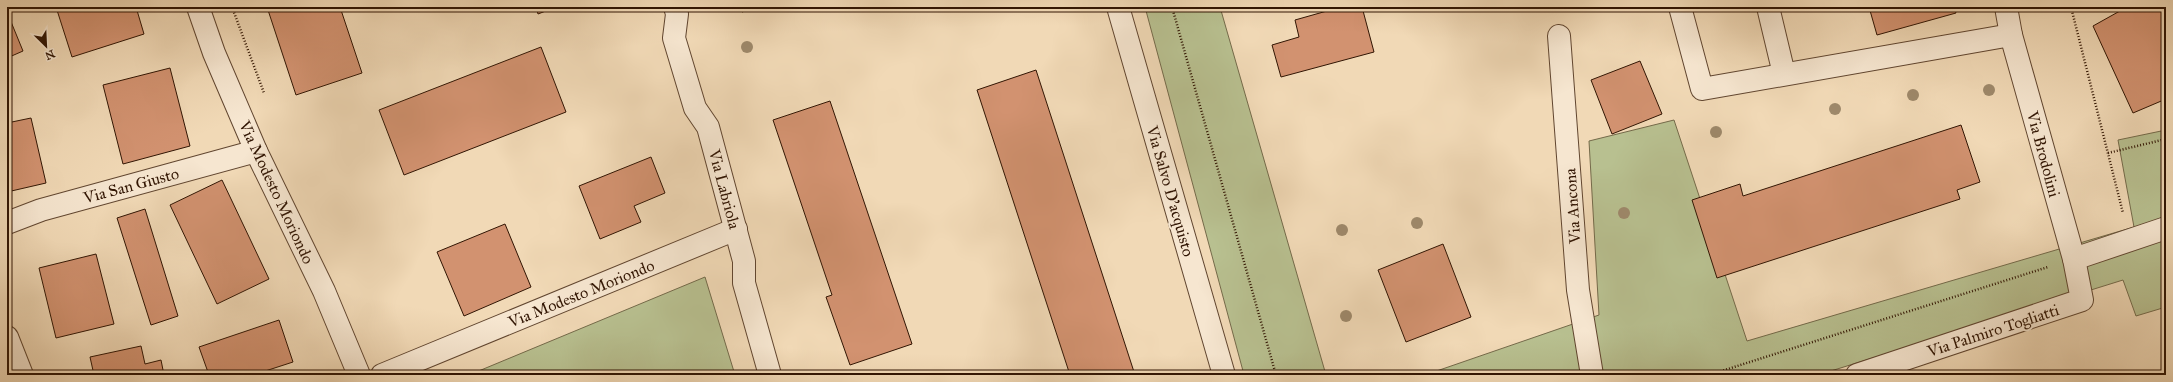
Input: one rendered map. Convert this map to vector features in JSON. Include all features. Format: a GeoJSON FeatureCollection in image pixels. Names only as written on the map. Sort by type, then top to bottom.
{"type":"FeatureCollection","features":[{"type":"Feature","properties":{"kind":"street","name":"Via Modesto Moriondo"},"geometry":{"type":"LineString","coordinates":[[198,7],[214,54],[256,151],[324,291],[358,375]]}},
{"type":"Feature","properties":{"kind":"street","name":"Via Labriola"},"geometry":{"type":"LineString","coordinates":[[675,7],[677,14],[674,38],[695,108],[708,127],[744,261],[744,283],[770,375]]}},
{"type":"Feature","properties":{"kind":"street","name":"Via Salvo D'acquisto"},"geometry":{"type":"LineString","coordinates":[[1118,7],[1224,375]]}},
{"type":"Feature","properties":{"kind":"street"},"geometry":{"type":"LineString","coordinates":[[1680,7],[1702,88],[2012,35]]}},
{"type":"Feature","properties":{"kind":"street"},"geometry":{"type":"LineString","coordinates":[[1768,7],[1784,74]]}},
{"type":"Feature","properties":{"kind":"street","name":"Via Brodolini"},"geometry":{"type":"LineString","coordinates":[[2006,7],[2012,35],[2074,259],[2082,300]]}},
{"type":"Feature","properties":{"kind":"street","name":"Via Ancona"},"geometry":{"type":"LineString","coordinates":[[1559,36],[1578,290],[1592,375]]}},
{"type":"Feature","properties":{"kind":"street","name":"Via San Giusto"},"geometry":{"type":"LineString","coordinates":[[7,223],[48,208],[256,151]]}},
{"type":"Feature","properties":{"kind":"street"},"geometry":{"type":"LineString","coordinates":[[2074,259],[2166,228]]}},
{"type":"Feature","properties":{"kind":"street","name":"Via Modesto Moriondo"},"geometry":{"type":"LineString","coordinates":[[382,375],[736,229]]}},
{"type":"Feature","properties":{"kind":"street","name":"Via Palmiro Togliatti"},"geometry":{"type":"LineString","coordinates":[[1857,375],[2082,300]]}},
{"type":"Feature","properties":{"kind":"street"},"geometry":{"type":"LineString","coordinates":[[7,336],[22,375]]}},
{"type":"Feature","properties":{"kind":"path"},"geometry":{"type":"LineString","coordinates":[[1172,7],[1276,375]]}},
{"type":"Feature","properties":{"kind":"path"},"geometry":{"type":"LineString","coordinates":[[2071,7],[2130,241]]}},
{"type":"Feature","properties":{"kind":"path"},"geometry":{"type":"LineString","coordinates":[[2108,153],[2166,139]]}},
{"type":"Feature","properties":{"kind":"path"},"geometry":{"type":"LineString","coordinates":[[1709,375],[2074,259]]}},
{"type":"Feature","properties":{"kind":"green space"},"geometry":{"type":"Polygon","coordinates":[[[1145,7],[1220,7],[1326,375],[1231,375],[1243,371],[1145,7]]]}},
{"type":"Feature","properties":{"kind":"green space"},"geometry":{"type":"Polygon","coordinates":[[[1674,120],[1747,341],[2134,227],[2118,140],[2166,130],[2166,307],[2136,316],[2123,280],[1818,375],[1425,375],[1599,315],[1589,141],[1674,120]]]}},
{"type":"Feature","properties":{"kind":"green space"},"geometry":{"type":"Polygon","coordinates":[[[705,277],[735,375],[469,375],[705,277]]]}},
{"type":"Feature","properties":{"kind":"building"},"geometry":{"type":"Polygon","coordinates":[[[56,7],[136,7],[144,34],[72,57],[56,7]]]}},
{"type":"Feature","properties":{"kind":"building"},"geometry":{"type":"Polygon","coordinates":[[[267,7],[340,7],[362,73],[296,95],[267,7]]]}},
{"type":"Feature","properties":{"kind":"building"},"geometry":{"type":"Polygon","coordinates":[[[536,7],[556,7],[538,14],[536,7]]]}},
{"type":"Feature","properties":{"kind":"building"},"geometry":{"type":"Polygon","coordinates":[[[741,7],[758,7],[742,12],[741,7]]]}},
{"type":"Feature","properties":{"kind":"building"},"geometry":{"type":"Polygon","coordinates":[[[1341,7],[1362,7],[1374,52],[1281,77],[1272,45],[1299,37],[1295,20],[1341,7]]]}},
{"type":"Feature","properties":{"kind":"building"},"geometry":{"type":"Polygon","coordinates":[[[1869,7],[1954,7],[1956,13],[1877,35],[1869,7]]]}},
{"type":"Feature","properties":{"kind":"building"},"geometry":{"type":"Polygon","coordinates":[[[2127,7],[2166,7],[2166,99],[2133,113],[2093,26],[2127,7]]]}},
{"type":"Feature","properties":{"kind":"building"},"geometry":{"type":"Polygon","coordinates":[[[7,12],[23,51],[7,58],[7,12]]]}},
{"type":"Feature","properties":{"kind":"building"},"geometry":{"type":"Polygon","coordinates":[[[541,47],[566,112],[404,175],[379,110],[541,47]]]}},
{"type":"Feature","properties":{"kind":"building"},"geometry":{"type":"Polygon","coordinates":[[[1640,61],[1662,114],[1612,134],[1591,80],[1640,61]]]}},
{"type":"Feature","properties":{"kind":"building"},"geometry":{"type":"Polygon","coordinates":[[[170,68],[190,146],[123,164],[103,85],[170,68]]]}},
{"type":"Feature","properties":{"kind":"building"},"geometry":{"type":"Polygon","coordinates":[[[1036,70],[1135,375],[1070,375],[977,90],[1036,70]]]}},
{"type":"Feature","properties":{"kind":"building"},"geometry":{"type":"Polygon","coordinates":[[[830,101],[912,344],[850,365],[826,297],[832,295],[773,120],[830,101]]]}},
{"type":"Feature","properties":{"kind":"building"},"geometry":{"type":"Polygon","coordinates":[[[31,118],[46,183],[7,192],[7,123],[31,118]]]}},
{"type":"Feature","properties":{"kind":"building"},"geometry":{"type":"Polygon","coordinates":[[[1961,125],[1980,182],[1957,190],[1960,199],[1717,278],[1692,200],[1740,184],[1743,196],[1961,125]]]}},
{"type":"Feature","properties":{"kind":"building"},"geometry":{"type":"Polygon","coordinates":[[[651,157],[665,193],[634,206],[641,222],[600,239],[579,186],[651,157]]]}},
{"type":"Feature","properties":{"kind":"building"},"geometry":{"type":"Polygon","coordinates":[[[222,180],[269,279],[217,304],[170,205],[222,180]]]}},
{"type":"Feature","properties":{"kind":"building"},"geometry":{"type":"Polygon","coordinates":[[[145,209],[178,316],[151,325],[117,218],[145,209]]]}},
{"type":"Feature","properties":{"kind":"building"},"geometry":{"type":"Polygon","coordinates":[[[505,224],[531,287],[464,316],[437,252],[505,224]]]}},
{"type":"Feature","properties":{"kind":"building"},"geometry":{"type":"Polygon","coordinates":[[[1443,244],[1471,317],[1406,342],[1378,270],[1443,244]]]}},
{"type":"Feature","properties":{"kind":"building"},"geometry":{"type":"Polygon","coordinates":[[[96,254],[114,324],[56,338],[39,268],[96,254]]]}},
{"type":"Feature","properties":{"kind":"building"},"geometry":{"type":"Polygon","coordinates":[[[279,320],[293,362],[253,375],[209,375],[199,347],[279,320]]]}},
{"type":"Feature","properties":{"kind":"building"},"geometry":{"type":"Polygon","coordinates":[[[141,346],[145,364],[161,360],[164,375],[94,375],[90,357],[141,346]]]}}]}
